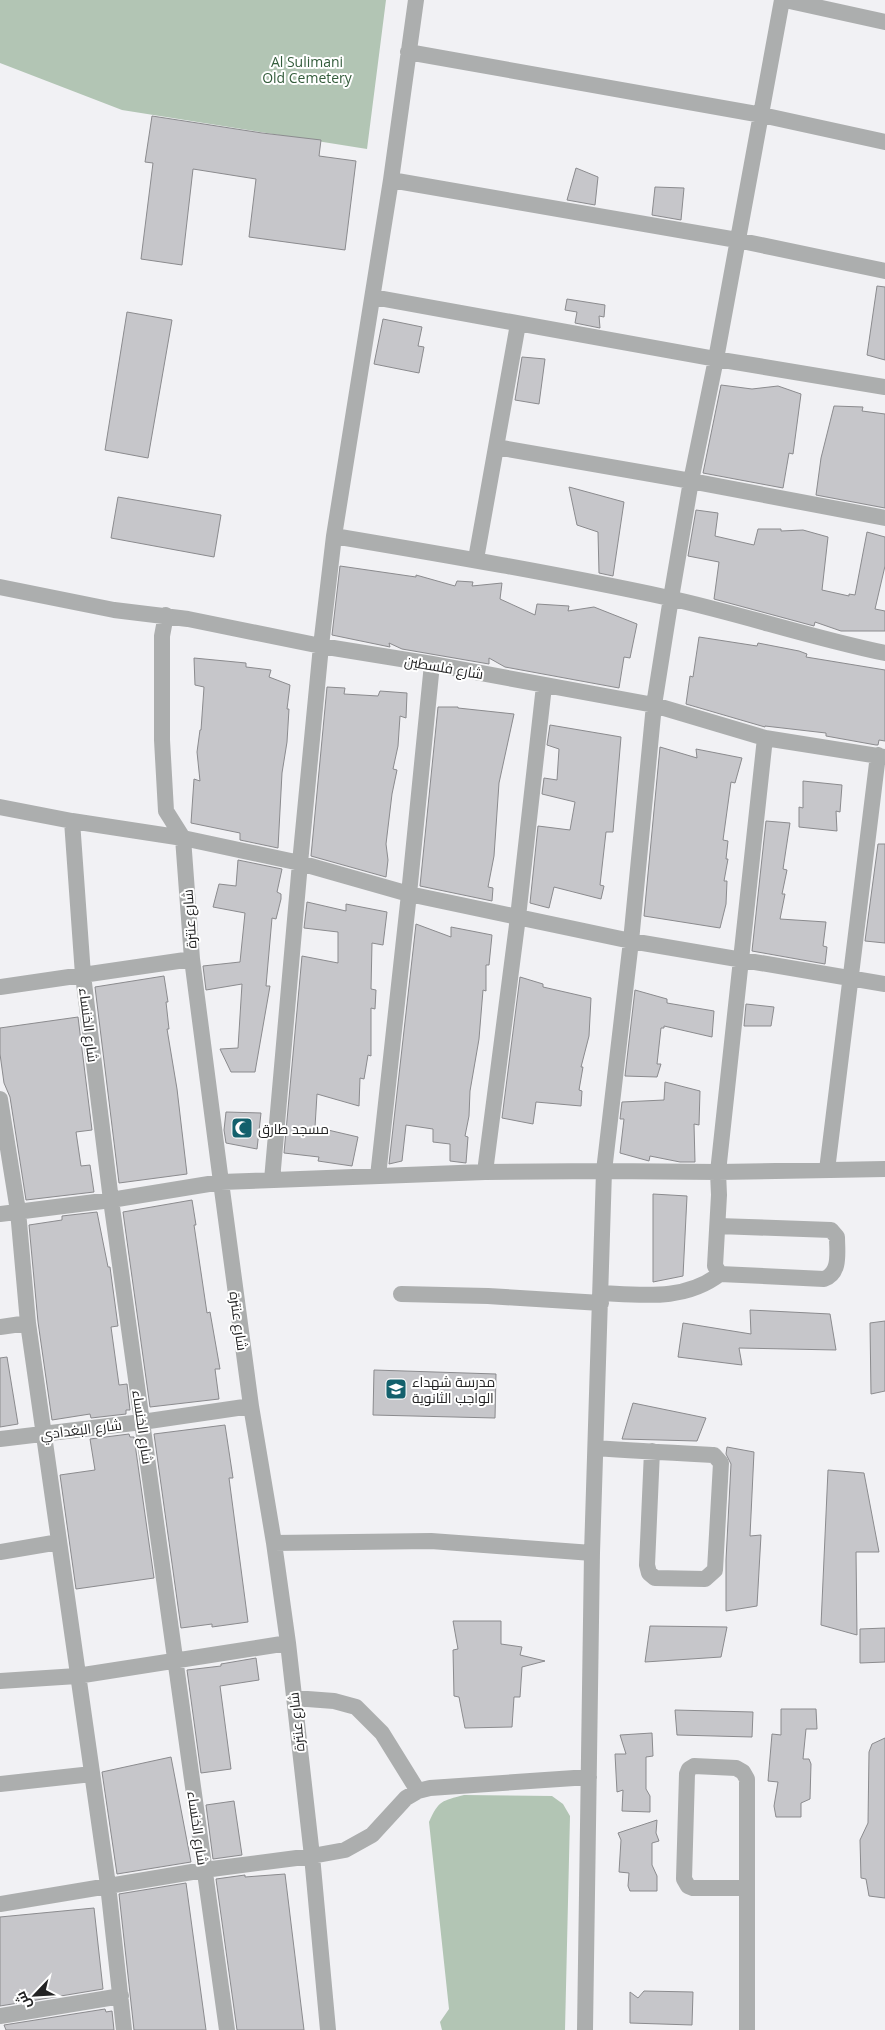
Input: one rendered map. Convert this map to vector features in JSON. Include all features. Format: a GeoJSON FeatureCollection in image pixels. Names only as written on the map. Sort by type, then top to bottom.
{"type":"FeatureCollection","features":[{"type":"Feature","properties":{"kind":"street"},"geometry":{"type":"LineString","coordinates":[[272,1180],[300,863],[321,646],[334,536],[373,298],[416,0]]}},
{"type":"Feature","properties":{"kind":"street"},"geometry":{"type":"LineString","coordinates":[[585,2030],[592,1553],[604,1170],[631,941],[654,706],[691,480],[716,359],[737,240],[784,0],[885,22]]}},
{"type":"Feature","properties":{"kind":"street"},"geometry":{"type":"LineString","coordinates":[[408,52],[762,115],[885,142]]}},
{"type":"Feature","properties":{"kind":"street"},"geometry":{"type":"LineString","coordinates":[[391,180],[737,240],[885,271]]}},
{"type":"Feature","properties":{"kind":"street"},"geometry":{"type":"LineString","coordinates":[[373,298],[885,387]]}},
{"type":"Feature","properties":{"kind":"street"},"geometry":{"type":"LineString","coordinates":[[476,560],[518,324]]}},
{"type":"Feature","properties":{"kind":"street"},"geometry":{"type":"LineString","coordinates":[[496,447],[691,480],[885,518]]}},
{"type":"Feature","properties":{"kind":"street"},"geometry":{"type":"LineString","coordinates":[[334,536],[476,560],[671,598],[840,644],[885,653]]}},
{"type":"Feature","properties":{"kind":"street","name":"شارع فلسطين"},"geometry":{"type":"LineString","coordinates":[[0,587],[114,610],[166,615],[321,646],[432,664],[654,706],[765,738],[881,756]]}},
{"type":"Feature","properties":{"kind":"street","name":"شارع عنترة"},"geometry":{"type":"LineString","coordinates":[[166,615],[162,636],[162,740],[166,811],[183,838],[192,959],[220,1182],[250,1406],[274,1543],[288,1643],[312,1856],[328,2030]]}},
{"type":"Feature","properties":{"kind":"street"},"geometry":{"type":"LineString","coordinates":[[378,1176],[432,664]]}},
{"type":"Feature","properties":{"kind":"street"},"geometry":{"type":"LineString","coordinates":[[485,1172],[518,917],[544,686]]}},
{"type":"Feature","properties":{"kind":"street"},"geometry":{"type":"LineString","coordinates":[[720,1274],[715,1266],[718,1226],[718,1172],[765,738]]}},
{"type":"Feature","properties":{"kind":"street"},"geometry":{"type":"LineString","coordinates":[[827,1170],[881,756]]}},
{"type":"Feature","properties":{"kind":"street"},"geometry":{"type":"LineString","coordinates":[[0,807],[72,822],[183,838],[300,863],[409,894],[631,941],[851,980],[885,984]]}},
{"type":"Feature","properties":{"kind":"street","name":"شارع الخنساء"},"geometry":{"type":"LineString","coordinates":[[72,822],[83,975],[111,1200],[227,2030]]}},
{"type":"Feature","properties":{"kind":"street"},"geometry":{"type":"LineString","coordinates":[[0,987],[192,959]]}},
{"type":"Feature","properties":{"kind":"street"},"geometry":{"type":"LineString","coordinates":[[0,1099],[18,1211],[28,1323],[108,1885],[124,2030]]}},
{"type":"Feature","properties":{"kind":"street"},"geometry":{"type":"LineString","coordinates":[[0,1214],[111,1200],[220,1182],[485,1172],[604,1170],[718,1172],[885,1169]]}},
{"type":"Feature","properties":{"kind":"street"},"geometry":{"type":"LineString","coordinates":[[401,1294],[601,1298],[678,1293],[697,1289],[720,1274],[824,1279],[830,1277],[836,1271],[838,1236],[831,1230],[718,1226]]}},
{"type":"Feature","properties":{"kind":"street"},"geometry":{"type":"LineString","coordinates":[[0,1327],[28,1323]]}},
{"type":"Feature","properties":{"kind":"street","name":"شارع البغدادي"},"geometry":{"type":"LineString","coordinates":[[0,1439],[142,1422],[250,1406]]}},
{"type":"Feature","properties":{"kind":"street"},"geometry":{"type":"LineString","coordinates":[[596,1448],[652,1451],[714,1455],[721,1463],[715,1570],[705,1579],[655,1578],[649,1573],[647,1565],[652,1451]]}},
{"type":"Feature","properties":{"kind":"street"},"geometry":{"type":"LineString","coordinates":[[274,1543],[431,1541],[592,1553]]}},
{"type":"Feature","properties":{"kind":"street"},"geometry":{"type":"LineString","coordinates":[[0,1552],[59,1542]]}},
{"type":"Feature","properties":{"kind":"street"},"geometry":{"type":"LineString","coordinates":[[0,1681],[77,1676],[288,1643]]}},
{"type":"Feature","properties":{"kind":"street"},"geometry":{"type":"LineString","coordinates":[[294,1698],[334,1701],[356,1707],[382,1733],[418,1792]]}},
{"type":"Feature","properties":{"kind":"street"},"geometry":{"type":"LineString","coordinates":[[747,1888],[693,1888],[688,1886],[684,1879],[688,1774],[689,1769],[694,1766],[736,1768],[743,1772],[746,1778],[747,1888],[747,2030]]}},
{"type":"Feature","properties":{"kind":"street"},"geometry":{"type":"LineString","coordinates":[[0,1784],[92,1774]]}},
{"type":"Feature","properties":{"kind":"street"},"geometry":{"type":"LineString","coordinates":[[0,1904],[108,1885],[345,1850],[372,1836],[406,1798],[430,1788],[589,1778]]}},
{"type":"Feature","properties":{"kind":"street"},"geometry":{"type":"LineString","coordinates":[[0,2016],[120,1996]]}},
{"type":"Feature","properties":{"kind":"green space","name":"Al Sulimani Old Cemetery"},"geometry":{"type":"Polygon","coordinates":[[[0,0],[386,0],[367,149],[122,110],[0,63],[0,0]]]}},
{"type":"Feature","properties":{"kind":"green space"},"geometry":{"type":"Polygon","coordinates":[[[464,1795],[552,1796],[563,1804],[570,1816],[565,2030],[442,2030],[440,2022],[449,2009],[429,1822],[442,1802],[464,1795]]]}},
{"type":"Feature","properties":{"kind":"building"},"geometry":{"type":"Polygon","coordinates":[[[152,116],[321,140],[319,156],[356,161],[345,250],[249,237],[256,179],[193,169],[182,265],[141,259],[153,163],[145,162],[152,116]]]}},
{"type":"Feature","properties":{"kind":"building"},"geometry":{"type":"Polygon","coordinates":[[[576,168],[598,177],[595,205],[567,200],[576,168]]]}},
{"type":"Feature","properties":{"kind":"building"},"geometry":{"type":"Polygon","coordinates":[[[655,187],[684,188],[681,220],[652,215],[655,187]]]}},
{"type":"Feature","properties":{"kind":"building"},"geometry":{"type":"Polygon","coordinates":[[[877,286],[885,287],[885,360],[867,355],[877,286]]]}},
{"type":"Feature","properties":{"kind":"building"},"geometry":{"type":"Polygon","coordinates":[[[567,299],[605,305],[604,317],[599,316],[600,328],[575,323],[577,312],[565,310],[567,299]]]}},
{"type":"Feature","properties":{"kind":"building"},"geometry":{"type":"Polygon","coordinates":[[[127,312],[172,320],[148,458],[105,450],[127,312]]]}},
{"type":"Feature","properties":{"kind":"building"},"geometry":{"type":"Polygon","coordinates":[[[383,319],[422,327],[418,346],[424,347],[419,373],[374,364],[383,319]]]}},
{"type":"Feature","properties":{"kind":"building"},"geometry":{"type":"Polygon","coordinates":[[[522,357],[545,359],[539,404],[515,400],[522,357]]]}},
{"type":"Feature","properties":{"kind":"building"},"geometry":{"type":"Polygon","coordinates":[[[721,385],[752,389],[778,386],[801,394],[793,454],[789,453],[783,488],[703,473],[721,385]]]}},
{"type":"Feature","properties":{"kind":"building"},"geometry":{"type":"Polygon","coordinates":[[[834,406],[863,407],[862,411],[885,414],[885,508],[816,495],[821,458],[834,406]]]}},
{"type":"Feature","properties":{"kind":"building"},"geometry":{"type":"Polygon","coordinates":[[[569,487],[624,502],[613,576],[599,573],[598,532],[577,525],[569,487]]]}},
{"type":"Feature","properties":{"kind":"building"},"geometry":{"type":"Polygon","coordinates":[[[118,497],[221,515],[214,557],[111,538],[118,497]]]}},
{"type":"Feature","properties":{"kind":"building"},"geometry":{"type":"Polygon","coordinates":[[[696,510],[718,513],[715,536],[754,545],[758,529],[803,530],[828,537],[822,590],[849,596],[849,594],[855,595],[867,532],[885,537],[885,566],[875,609],[885,611],[885,631],[841,631],[815,622],[814,626],[714,599],[719,562],[688,556],[696,510]]]}},
{"type":"Feature","properties":{"kind":"building"},"geometry":{"type":"Polygon","coordinates":[[[340,566],[416,577],[416,575],[455,586],[457,581],[473,582],[472,586],[502,583],[500,599],[535,615],[537,604],[569,606],[568,611],[594,607],[637,624],[630,658],[624,657],[619,688],[505,667],[489,658],[489,664],[402,649],[389,643],[390,647],[332,635],[340,566]]]}},
{"type":"Feature","properties":{"kind":"building"},"geometry":{"type":"Polygon","coordinates":[[[699,637],[757,646],[758,643],[799,651],[807,654],[806,657],[885,670],[885,741],[879,740],[878,745],[876,745],[826,736],[826,733],[765,727],[686,704],[690,676],[693,677],[699,637]]]}},
{"type":"Feature","properties":{"kind":"building"},"geometry":{"type":"Polygon","coordinates":[[[194,658],[246,663],[246,667],[271,670],[269,677],[290,685],[287,709],[289,709],[287,742],[282,773],[278,848],[240,840],[240,833],[191,823],[194,779],[200,781],[197,752],[201,730],[204,687],[195,685],[194,658]]]}},
{"type":"Feature","properties":{"kind":"building"},"geometry":{"type":"Polygon","coordinates":[[[327,687],[345,688],[344,694],[378,696],[380,691],[407,693],[406,718],[400,716],[398,746],[393,769],[397,770],[386,844],[388,860],[386,877],[311,856],[327,687]]]}},
{"type":"Feature","properties":{"kind":"building"},"geometry":{"type":"Polygon","coordinates":[[[438,707],[458,707],[514,714],[499,783],[494,856],[488,887],[493,888],[492,901],[420,886],[438,707]]]}},
{"type":"Feature","properties":{"kind":"building"},"geometry":{"type":"Polygon","coordinates":[[[550,725],[621,737],[613,832],[606,832],[600,885],[604,886],[601,899],[554,887],[549,908],[530,903],[538,826],[570,830],[575,802],[542,794],[544,778],[557,780],[559,749],[547,745],[550,725]]]}},
{"type":"Feature","properties":{"kind":"building"},"geometry":{"type":"Polygon","coordinates":[[[660,747],[697,758],[696,749],[742,758],[735,783],[731,782],[723,840],[728,841],[726,859],[728,859],[724,881],[727,881],[726,904],[720,928],[644,916],[660,747]]]}},
{"type":"Feature","properties":{"kind":"building"},"geometry":{"type":"Polygon","coordinates":[[[803,781],[842,785],[840,812],[836,811],[837,831],[799,827],[799,807],[803,808],[803,781]]]}},
{"type":"Feature","properties":{"kind":"building"},"geometry":{"type":"Polygon","coordinates":[[[766,821],[790,823],[783,869],[787,870],[782,894],[785,894],[780,919],[826,922],[823,946],[827,947],[825,964],[752,951],[766,821]]]}},
{"type":"Feature","properties":{"kind":"building"},"geometry":{"type":"Polygon","coordinates":[[[878,844],[885,844],[885,943],[865,941],[878,844]]]}},
{"type":"Feature","properties":{"kind":"building"},"geometry":{"type":"Polygon","coordinates":[[[238,860],[282,869],[277,892],[281,894],[281,899],[276,919],[272,918],[266,986],[270,986],[255,1072],[231,1072],[220,1049],[238,1048],[242,984],[206,990],[203,966],[240,962],[245,913],[213,907],[219,884],[236,886],[238,860]]]}},
{"type":"Feature","properties":{"kind":"building"},"geometry":{"type":"Polygon","coordinates":[[[307,902],[346,911],[346,904],[387,912],[383,945],[372,943],[371,989],[376,990],[375,1009],[371,1008],[371,1056],[368,1055],[364,1079],[360,1078],[359,1106],[317,1094],[315,1127],[358,1137],[352,1166],[318,1161],[319,1157],[284,1153],[302,956],[338,963],[338,932],[304,928],[307,902]]]}},
{"type":"Feature","properties":{"kind":"building"},"geometry":{"type":"Polygon","coordinates":[[[416,924],[451,937],[451,927],[492,935],[489,965],[486,965],[486,991],[483,990],[479,1039],[470,1091],[469,1116],[465,1136],[468,1137],[466,1163],[450,1161],[450,1144],[433,1142],[433,1129],[406,1125],[402,1161],[389,1164],[416,924]]]}},
{"type":"Feature","properties":{"kind":"building"},"geometry":{"type":"Polygon","coordinates":[[[164,976],[168,1002],[166,1002],[169,1029],[167,1029],[177,1089],[187,1174],[119,1183],[95,987],[164,976]]]}},
{"type":"Feature","properties":{"kind":"building"},"geometry":{"type":"Polygon","coordinates":[[[520,977],[543,984],[543,987],[591,998],[589,1036],[581,1067],[583,1067],[579,1090],[582,1091],[581,1106],[536,1102],[533,1124],[502,1118],[520,977]]]}},
{"type":"Feature","properties":{"kind":"building"},"geometry":{"type":"Polygon","coordinates":[[[635,990],[667,999],[667,1003],[714,1011],[712,1037],[664,1026],[664,1028],[661,1028],[657,1064],[661,1064],[657,1077],[625,1076],[635,990]]]}},
{"type":"Feature","properties":{"kind":"building"},"geometry":{"type":"Polygon","coordinates":[[[746,1004],[774,1007],[771,1026],[744,1026],[746,1004]]]}},
{"type":"Feature","properties":{"kind":"building"},"geometry":{"type":"Polygon","coordinates":[[[78,1017],[92,1130],[76,1132],[81,1166],[90,1165],[94,1192],[26,1200],[10,1097],[4,1083],[0,1054],[0,1028],[78,1017]]]}},
{"type":"Feature","properties":{"kind":"building"},"geometry":{"type":"Polygon","coordinates":[[[665,1082],[700,1091],[699,1125],[694,1124],[695,1162],[680,1162],[650,1156],[649,1161],[620,1153],[624,1119],[620,1119],[622,1102],[664,1100],[665,1082]]]}},
{"type":"Feature","properties":{"kind":"building","name":"مسجد طارق"},"geometry":{"type":"Polygon","coordinates":[[[226,1112],[261,1113],[257,1149],[226,1143],[224,1130],[226,1112]]]}},
{"type":"Feature","properties":{"kind":"building"},"geometry":{"type":"Polygon","coordinates":[[[653,1194],[687,1196],[683,1276],[653,1282],[653,1194]]]}},
{"type":"Feature","properties":{"kind":"building"},"geometry":{"type":"Polygon","coordinates":[[[192,1200],[207,1313],[210,1312],[220,1369],[215,1369],[219,1399],[150,1407],[123,1212],[192,1200]]]}},
{"type":"Feature","properties":{"kind":"building"},"geometry":{"type":"Polygon","coordinates":[[[97,1212],[108,1267],[110,1267],[118,1326],[111,1327],[119,1385],[127,1384],[130,1410],[126,1410],[126,1414],[91,1418],[90,1414],[52,1420],[38,1322],[29,1225],[62,1220],[62,1216],[97,1212]]]}},
{"type":"Feature","properties":{"kind":"building"},"geometry":{"type":"Polygon","coordinates":[[[750,1310],[830,1314],[836,1350],[739,1348],[742,1365],[678,1357],[683,1323],[751,1334],[750,1310]]]}},
{"type":"Feature","properties":{"kind":"building"},"geometry":{"type":"Polygon","coordinates":[[[885,1321],[885,1391],[871,1394],[870,1323],[885,1321]]]}},
{"type":"Feature","properties":{"kind":"building"},"geometry":{"type":"Polygon","coordinates":[[[7,1357],[18,1424],[0,1427],[0,1358],[7,1357]]]}},
{"type":"Feature","properties":{"kind":"building"},"geometry":{"type":"Polygon","coordinates":[[[374,1370],[496,1374],[495,1418],[373,1415],[374,1370]]]}},
{"type":"Feature","properties":{"kind":"building"},"geometry":{"type":"Polygon","coordinates":[[[633,1403],[706,1418],[697,1441],[622,1439],[633,1403]]]}},
{"type":"Feature","properties":{"kind":"building"},"geometry":{"type":"Polygon","coordinates":[[[225,1425],[233,1478],[229,1478],[248,1622],[212,1627],[212,1624],[181,1628],[154,1434],[225,1425]]]}},
{"type":"Feature","properties":{"kind":"building"},"geometry":{"type":"Polygon","coordinates":[[[129,1434],[130,1437],[134,1437],[154,1578],[76,1589],[60,1475],[95,1470],[90,1439],[129,1434]]]}},
{"type":"Feature","properties":{"kind":"building"},"geometry":{"type":"Polygon","coordinates":[[[727,1447],[754,1452],[750,1536],[761,1535],[757,1606],[726,1611],[726,1560],[731,1464],[726,1454],[727,1447]]]}},
{"type":"Feature","properties":{"kind":"building"},"geometry":{"type":"Polygon","coordinates":[[[828,1470],[864,1473],[879,1552],[856,1552],[857,1635],[821,1625],[828,1470]]]}},
{"type":"Feature","properties":{"kind":"building"},"geometry":{"type":"Polygon","coordinates":[[[453,1621],[501,1621],[501,1644],[522,1647],[520,1655],[545,1661],[522,1667],[520,1697],[514,1697],[512,1727],[465,1728],[459,1697],[454,1696],[453,1650],[458,1649],[453,1621]]]}},
{"type":"Feature","properties":{"kind":"building"},"geometry":{"type":"Polygon","coordinates":[[[650,1626],[727,1627],[721,1657],[645,1662],[650,1626]]]}},
{"type":"Feature","properties":{"kind":"building"},"geometry":{"type":"Polygon","coordinates":[[[885,1628],[885,1662],[860,1663],[860,1629],[885,1628]]]}},
{"type":"Feature","properties":{"kind":"building"},"geometry":{"type":"Polygon","coordinates":[[[256,1658],[259,1680],[220,1686],[231,1769],[201,1773],[187,1670],[221,1666],[221,1664],[256,1658]]]}},
{"type":"Feature","properties":{"kind":"building"},"geometry":{"type":"Polygon","coordinates":[[[781,1709],[816,1709],[817,1729],[806,1729],[803,1759],[809,1759],[811,1764],[810,1799],[801,1803],[801,1817],[776,1817],[774,1806],[778,1782],[768,1781],[772,1734],[781,1735],[781,1709]]]}},
{"type":"Feature","properties":{"kind":"building"},"geometry":{"type":"Polygon","coordinates":[[[675,1710],[753,1712],[752,1737],[677,1735],[675,1710]]]}},
{"type":"Feature","properties":{"kind":"building"},"geometry":{"type":"Polygon","coordinates":[[[652,1733],[653,1756],[646,1757],[646,1789],[650,1796],[650,1812],[622,1811],[623,1790],[617,1792],[615,1754],[626,1754],[620,1735],[652,1733]]]}},
{"type":"Feature","properties":{"kind":"building"},"geometry":{"type":"Polygon","coordinates":[[[885,1738],[885,1898],[869,1896],[866,1879],[861,1878],[860,1840],[868,1823],[869,1752],[872,1744],[885,1738]]]}},
{"type":"Feature","properties":{"kind":"building"},"geometry":{"type":"Polygon","coordinates":[[[171,1757],[191,1862],[117,1874],[102,1772],[171,1757]]]}},
{"type":"Feature","properties":{"kind":"building"},"geometry":{"type":"Polygon","coordinates":[[[234,1801],[242,1855],[213,1859],[206,1805],[234,1801]]]}},
{"type":"Feature","properties":{"kind":"building"},"geometry":{"type":"Polygon","coordinates":[[[657,1820],[656,1833],[659,1841],[652,1843],[652,1865],[657,1876],[657,1891],[630,1891],[628,1886],[629,1873],[619,1872],[621,1840],[618,1833],[657,1820]]]}},
{"type":"Feature","properties":{"kind":"building"},"geometry":{"type":"Polygon","coordinates":[[[285,1874],[304,2030],[237,2030],[216,1879],[245,1875],[245,1877],[285,1874]]]}},
{"type":"Feature","properties":{"kind":"building"},"geometry":{"type":"Polygon","coordinates":[[[186,1883],[206,2030],[134,2030],[119,1894],[186,1883]]]}},
{"type":"Feature","properties":{"kind":"building"},"geometry":{"type":"Polygon","coordinates":[[[94,1908],[103,1989],[0,2006],[0,1917],[94,1908]]]}},
{"type":"Feature","properties":{"kind":"building"},"geometry":{"type":"Polygon","coordinates":[[[644,1991],[693,1992],[692,2025],[630,2023],[630,1992],[638,1998],[644,1991]]]}},
{"type":"Feature","properties":{"kind":"building"},"geometry":{"type":"Polygon","coordinates":[[[105,2009],[106,2012],[112,2011],[114,2030],[6,2030],[4,2025],[105,2009]]]}},
{"type":"Feature","properties":{"kind":"place","name":"مسجد طارق"},"geometry":{"type":"Point","coordinates":[242,1128]}},
{"type":"Feature","properties":{"kind":"place","name":"مدرسة شهداء الواجب الثانوية"},"geometry":{"type":"Point","coordinates":[396,1389]}}]}
